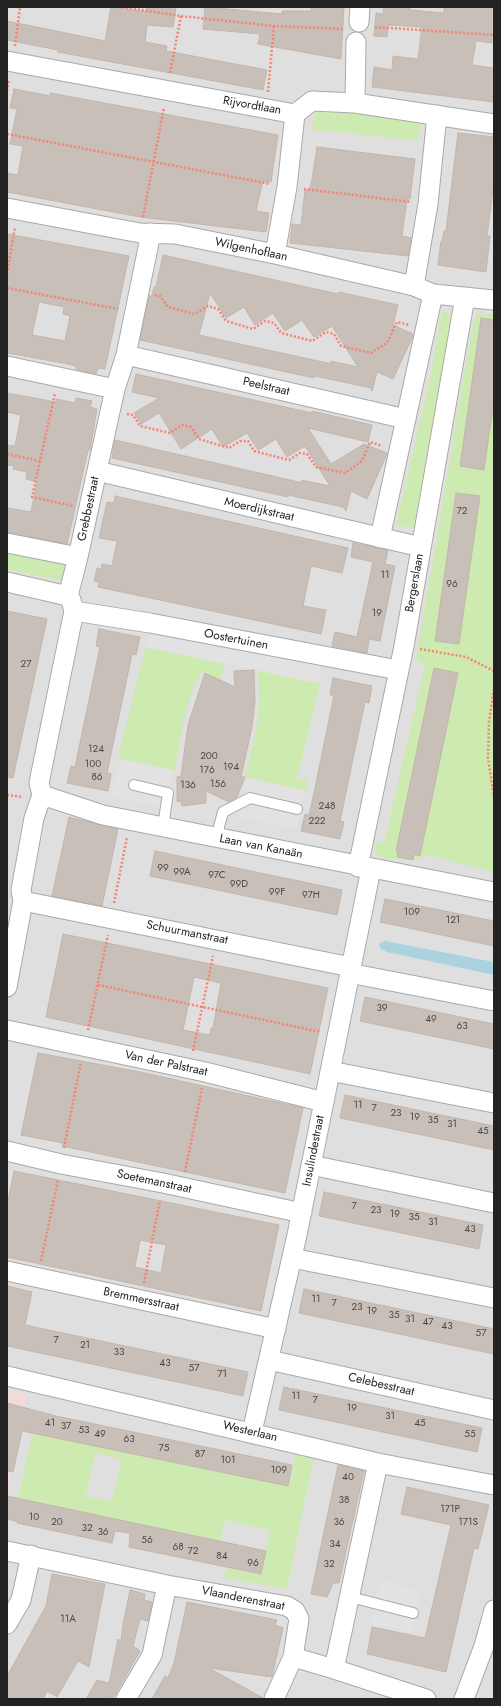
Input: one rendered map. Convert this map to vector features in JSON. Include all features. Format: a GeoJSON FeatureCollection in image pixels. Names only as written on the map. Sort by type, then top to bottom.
{"type":"FeatureCollection","features":[{"type":"Feature","properties":{"kind":"street"},"geometry":{"type":"LineString","coordinates":[[355,103],[360,26]]}},
{"type":"Feature","properties":{"kind":"street","name":"Rijvordtlaan"},"geometry":{"type":"LineString","coordinates":[[7,61],[294,114],[312,101],[355,103],[494,124]]}},
{"type":"Feature","properties":{"kind":"street"},"geometry":{"type":"LineString","coordinates":[[275,254],[287,187],[294,114]]}},
{"type":"Feature","properties":{"kind":"street"},"geometry":{"type":"LineString","coordinates":[[414,286],[428,204],[437,115]]}},
{"type":"Feature","properties":{"kind":"street","name":"Wilgenhoflaan"},"geometry":{"type":"LineString","coordinates":[[13,208],[146,233],[175,234],[275,254],[414,286],[433,294],[494,300]]}},
{"type":"Feature","properties":{"kind":"street","name":"Grebbestraat"},"geometry":{"type":"LineString","coordinates":[[7,987],[23,901],[21,890],[40,789],[78,557],[115,389],[126,355],[138,291],[146,233]]}},
{"type":"Feature","properties":{"kind":"street"},"geometry":{"type":"LineString","coordinates":[[380,538],[433,294]]}},
{"type":"Feature","properties":{"kind":"street","name":"Bergerslaan"},"geometry":{"type":"LineString","coordinates":[[365,868],[398,670],[404,646],[465,298]]}},
{"type":"Feature","properties":{"kind":"street","name":"Peelstraat"},"geometry":{"type":"LineString","coordinates":[[126,355],[406,419]]}},
{"type":"Feature","properties":{"kind":"street"},"geometry":{"type":"LineString","coordinates":[[7,366],[115,389]]}},
{"type":"Feature","properties":{"kind":"street","name":"Moerdijkstraat"},"geometry":{"type":"LineString","coordinates":[[97,471],[421,547]]}},
{"type":"Feature","properties":{"kind":"street"},"geometry":{"type":"LineString","coordinates":[[7,543],[78,557]]}},
{"type":"Feature","properties":{"kind":"street","name":"Oostertuinen"},"geometry":{"type":"LineString","coordinates":[[7,582],[71,603],[150,623],[398,670]]}},
{"type":"Feature","properties":{"kind":"street","name":"Laan van Kanaän"},"geometry":{"type":"LineString","coordinates":[[40,789],[103,815],[365,868],[494,892]]}},
{"type":"Feature","properties":{"kind":"street","name":"Insulindestraat"},"geometry":{"type":"LineString","coordinates":[[252,1432],[302,1213],[350,970],[365,868]]}},
{"type":"Feature","properties":{"kind":"street","name":"Schuurmanstraat"},"geometry":{"type":"LineString","coordinates":[[23,901],[217,938],[350,970],[494,1001]]}},
{"type":"Feature","properties":{"kind":"street","name":"Van der Palstraat"},"geometry":{"type":"LineString","coordinates":[[7,1030],[197,1070],[324,1102]]}},
{"type":"Feature","properties":{"kind":"street"},"geometry":{"type":"LineString","coordinates":[[330,1071],[494,1103]]}},
{"type":"Feature","properties":{"kind":"street","name":"Soetemanstraat"},"geometry":{"type":"LineString","coordinates":[[7,1150],[61,1164],[163,1183],[302,1213]]}},
{"type":"Feature","properties":{"kind":"street"},"geometry":{"type":"LineString","coordinates":[[311,1165],[494,1203]]}},
{"type":"Feature","properties":{"kind":"street"},"geometry":{"type":"LineString","coordinates":[[292,1258],[494,1298]]}},
{"type":"Feature","properties":{"kind":"street","name":"Bremmersstraat"},"geometry":{"type":"LineString","coordinates":[[7,1271],[276,1329]]}},
{"type":"Feature","properties":{"kind":"street","name":"Celebesstraat"},"geometry":{"type":"LineString","coordinates":[[269,1360],[494,1410]]}},
{"type":"Feature","properties":{"kind":"street","name":"Westerlaan"},"geometry":{"type":"LineString","coordinates":[[7,1376],[252,1432],[378,1463],[494,1485]]}},
{"type":"Feature","properties":{"kind":"street"},"geometry":{"type":"LineString","coordinates":[[334,1669],[378,1463]]}},
{"type":"Feature","properties":{"kind":"street","name":"Vlaanderenstraat"},"geometry":{"type":"LineString","coordinates":[[7,1550],[167,1585],[287,1606],[295,1611],[299,1619],[293,1657]]}},
{"type":"Feature","properties":{"kind":"street"},"geometry":{"type":"LineString","coordinates":[[7,1624],[20,1600],[31,1555]]}},
{"type":"Feature","properties":{"kind":"street"},"geometry":{"type":"LineString","coordinates":[[126,1699],[152,1655],[167,1585]]}},
{"type":"Feature","properties":{"kind":"street"},"geometry":{"type":"LineString","coordinates":[[464,1699],[484,1646],[494,1610]]}},
{"type":"Feature","properties":{"kind":"street"},"geometry":{"type":"LineString","coordinates":[[274,1699],[293,1657],[426,1699]]}},
{"type":"Feature","properties":{"kind":"lane"},"geometry":{"type":"LineString","coordinates":[[134,785],[168,793],[162,827]]}},
{"type":"Feature","properties":{"kind":"lane"},"geometry":{"type":"LineString","coordinates":[[216,838],[223,812],[250,798],[297,809]]}},
{"type":"Feature","properties":{"kind":"lane"},"geometry":{"type":"LineString","coordinates":[[350,1597],[413,1613]]}},
{"type":"Feature","properties":{"kind":"path"},"geometry":{"type":"LineString","coordinates":[[122,7],[181,16],[274,26],[360,26],[494,35]]}},
{"type":"Feature","properties":{"kind":"path"},"geometry":{"type":"LineString","coordinates":[[146,233],[153,162],[181,16]]}},
{"type":"Feature","properties":{"kind":"path"},"geometry":{"type":"LineString","coordinates":[[267,109],[274,26]]}},
{"type":"Feature","properties":{"kind":"path"},"geometry":{"type":"LineString","coordinates":[[7,134],[287,187],[428,204]]}},
{"type":"Feature","properties":{"kind":"path"},"geometry":{"type":"LineString","coordinates":[[7,274],[13,208]]}},
{"type":"Feature","properties":{"kind":"path"},"geometry":{"type":"LineString","coordinates":[[7,288],[133,314]]}},
{"type":"Feature","properties":{"kind":"path"},"geometry":{"type":"LineString","coordinates":[[138,291],[160,296],[168,307],[195,314],[208,306],[218,309],[226,321],[253,329],[265,321],[274,323],[281,333],[312,341],[326,332],[334,334],[341,346],[372,353],[387,343],[397,322],[426,329]]}},
{"type":"Feature","properties":{"kind":"path"},"geometry":{"type":"LineString","coordinates":[[58,376],[32,497],[89,510]]}},
{"type":"Feature","properties":{"kind":"path"},"geometry":{"type":"LineString","coordinates":[[110,412],[133,415],[140,426],[170,433],[182,426],[191,427],[199,439],[229,448],[240,440],[248,441],[254,451],[289,460],[300,453],[307,454],[316,467],[345,473],[362,461],[370,442],[400,451]]}},
{"type":"Feature","properties":{"kind":"path"},"geometry":{"type":"LineString","coordinates":[[7,454],[40,461]]}},
{"type":"Feature","properties":{"kind":"path"},"geometry":{"type":"LineString","coordinates":[[404,646],[466,657],[494,671]]}},
{"type":"Feature","properties":{"kind":"path"},"geometry":{"type":"LineString","coordinates":[[494,689],[488,721],[488,758],[494,797]]}},
{"type":"Feature","properties":{"kind":"path"},"geometry":{"type":"LineString","coordinates":[[38,1278],[130,821]]}},
{"type":"Feature","properties":{"kind":"path"},"geometry":{"type":"LineString","coordinates":[[182,1187],[197,1070],[202,1006],[217,938]]}},
{"type":"Feature","properties":{"kind":"path"},"geometry":{"type":"LineString","coordinates":[[98,985],[337,1035]]}},
{"type":"Feature","properties":{"kind":"path"},"geometry":{"type":"LineString","coordinates":[[141,1300],[163,1183]]}},
{"type":"Feature","properties":{"kind":"shaded area"},"geometry":{"type":"Polygon","coordinates":[[[7,7],[494,7],[494,1699],[7,1699],[7,7]]]}},
{"type":"Feature","properties":{"kind":"shaded area"},"geometry":{"type":"Polygon","coordinates":[[[149,630],[321,666],[317,683],[146,647],[149,630]]]}},
{"type":"Feature","properties":{"kind":"shaded area"},"geometry":{"type":"Polygon","coordinates":[[[120,759],[175,771],[159,806],[111,796],[120,759]]]}},
{"type":"Feature","properties":{"kind":"shaded area"},"geometry":{"type":"Polygon","coordinates":[[[246,778],[306,791],[297,828],[237,817],[246,778]]]}},
{"type":"Feature","properties":{"kind":"shaded area"},"geometry":{"type":"Polygon","coordinates":[[[7,1390],[28,1395],[7,1493],[7,1390]]]}},
{"type":"Feature","properties":{"kind":"shaded area"},"geometry":{"type":"Polygon","coordinates":[[[380,1580],[421,1590],[412,1633],[370,1623],[380,1580]]]}},
{"type":"Feature","properties":{"kind":"green space"},"geometry":{"type":"Polygon","coordinates":[[[316,111],[352,113],[422,123],[417,141],[312,129],[316,111]]]}},
{"type":"Feature","properties":{"kind":"green space"},"geometry":{"type":"Polygon","coordinates":[[[444,311],[451,317],[444,363],[416,527],[410,528],[396,525],[432,369],[441,317],[444,311]]]}},
{"type":"Feature","properties":{"kind":"green space"},"geometry":{"type":"Polygon","coordinates":[[[477,313],[494,314],[494,872],[427,855],[417,859],[384,859],[377,855],[375,849],[376,842],[384,843],[425,665],[416,660],[467,357],[473,325],[477,313]]]}},
{"type":"Feature","properties":{"kind":"green space"},"geometry":{"type":"Polygon","coordinates":[[[7,551],[70,564],[65,581],[7,570],[7,551]]]}},
{"type":"Feature","properties":{"kind":"green space"},"geometry":{"type":"Polygon","coordinates":[[[146,647],[225,664],[220,680],[202,671],[194,685],[184,718],[175,771],[118,758],[146,647]]]}},
{"type":"Feature","properties":{"kind":"green space"},"geometry":{"type":"Polygon","coordinates":[[[258,670],[320,684],[297,779],[308,781],[306,791],[245,777],[256,731],[259,707],[258,670]]]}},
{"type":"Feature","properties":{"kind":"green space"},"geometry":{"type":"Polygon","coordinates":[[[36,1434],[288,1486],[298,1448],[315,1450],[287,1589],[225,1578],[224,1573],[230,1568],[242,1570],[242,1573],[247,1574],[248,1572],[261,1574],[270,1530],[225,1520],[220,1541],[18,1499],[32,1435],[36,1434]],[[95,1453],[86,1496],[112,1501],[121,1459],[95,1453]]]}},
{"type":"Feature","properties":{"kind":"water"},"geometry":{"type":"Polygon","coordinates":[[[385,941],[494,962],[494,975],[387,952],[380,948],[379,944],[385,941]]]}},
{"type":"Feature","properties":{"kind":"building"},"geometry":{"type":"Polygon","coordinates":[[[111,7],[146,12],[147,7],[176,7],[173,27],[147,25],[145,42],[167,46],[166,51],[267,70],[263,90],[58,52],[58,50],[7,40],[7,21],[105,41],[111,7]]]}},
{"type":"Feature","properties":{"kind":"building"},"geometry":{"type":"Polygon","coordinates":[[[205,7],[282,14],[282,11],[311,11],[311,7],[344,7],[341,59],[258,44],[260,34],[203,29],[205,7]]]}},
{"type":"Feature","properties":{"kind":"building"},"geometry":{"type":"Polygon","coordinates":[[[384,7],[410,7],[410,10],[444,13],[444,7],[492,7],[492,43],[476,41],[472,65],[494,68],[494,102],[372,87],[374,67],[392,70],[393,56],[418,59],[422,27],[388,25],[387,37],[374,36],[376,13],[383,14],[384,7]]]}},
{"type":"Feature","properties":{"kind":"building"},"geometry":{"type":"Polygon","coordinates":[[[14,89],[50,96],[50,93],[278,135],[271,182],[263,181],[256,211],[269,213],[266,232],[140,217],[7,192],[7,173],[18,175],[23,146],[10,144],[17,109],[10,108],[14,89]]]}},
{"type":"Feature","properties":{"kind":"building"},"geometry":{"type":"Polygon","coordinates":[[[458,133],[494,137],[494,182],[487,236],[490,236],[486,272],[438,265],[441,241],[442,242],[444,231],[446,231],[458,133]]]}},
{"type":"Feature","properties":{"kind":"building"},"geometry":{"type":"Polygon","coordinates":[[[317,147],[415,159],[410,199],[407,199],[402,236],[411,238],[408,256],[290,243],[292,224],[301,225],[305,190],[309,190],[312,180],[317,147]]]}},
{"type":"Feature","properties":{"kind":"building"},"geometry":{"type":"Polygon","coordinates":[[[7,234],[129,256],[105,369],[98,368],[96,374],[76,369],[76,366],[7,353],[7,234]],[[39,302],[32,335],[65,341],[70,316],[63,314],[64,307],[39,302]]]}},
{"type":"Feature","properties":{"kind":"building"},"geometry":{"type":"Polygon","coordinates":[[[163,255],[338,294],[339,292],[398,305],[393,325],[413,334],[413,336],[393,379],[377,372],[372,391],[371,388],[314,376],[314,378],[140,340],[149,296],[152,296],[154,287],[156,287],[163,255]],[[210,293],[199,335],[332,364],[330,361],[358,367],[332,326],[314,337],[302,320],[285,331],[273,313],[255,325],[244,307],[226,318],[210,293]]]}},
{"type":"Feature","properties":{"kind":"building"},"geometry":{"type":"Polygon","coordinates":[[[481,318],[494,320],[494,400],[484,470],[460,466],[481,318]]]}},
{"type":"Feature","properties":{"kind":"building"},"geometry":{"type":"Polygon","coordinates":[[[136,374],[372,425],[368,442],[308,428],[331,464],[364,444],[387,454],[367,499],[351,491],[346,511],[343,507],[288,495],[288,497],[112,458],[115,440],[303,483],[301,480],[330,486],[305,446],[287,457],[276,439],[258,450],[247,433],[223,447],[212,429],[181,449],[159,413],[141,424],[134,413],[159,398],[132,392],[136,374]]]}},
{"type":"Feature","properties":{"kind":"building"},"geometry":{"type":"Polygon","coordinates":[[[7,393],[56,402],[56,399],[75,403],[76,398],[92,401],[90,407],[97,409],[90,450],[88,450],[67,544],[7,532],[7,508],[31,512],[37,482],[26,479],[27,472],[13,469],[14,466],[7,465],[7,445],[15,446],[21,415],[7,412],[7,393]]]}},
{"type":"Feature","properties":{"kind":"building"},"geometry":{"type":"Polygon","coordinates":[[[456,493],[480,496],[459,644],[435,641],[456,493]]]}},
{"type":"Feature","properties":{"kind":"building"},"geometry":{"type":"Polygon","coordinates":[[[115,496],[348,548],[342,573],[311,566],[303,606],[326,610],[321,634],[98,587],[99,582],[94,581],[97,568],[101,569],[102,564],[112,566],[117,541],[99,538],[107,502],[114,503],[115,496]]]}},
{"type":"Feature","properties":{"kind":"building"},"geometry":{"type":"Polygon","coordinates":[[[353,543],[388,550],[385,564],[395,566],[380,641],[369,639],[367,653],[332,646],[335,632],[357,637],[373,562],[351,557],[353,543]]]}},
{"type":"Feature","properties":{"kind":"building"},"geometry":{"type":"Polygon","coordinates":[[[7,611],[47,619],[13,778],[7,777],[7,611]]]}},
{"type":"Feature","properties":{"kind":"building"},"geometry":{"type":"Polygon","coordinates":[[[99,629],[140,637],[136,655],[132,654],[107,773],[111,774],[108,791],[67,783],[71,766],[75,767],[100,647],[96,646],[99,629]]]}},
{"type":"Feature","properties":{"kind":"building"},"geometry":{"type":"Polygon","coordinates":[[[434,668],[458,673],[420,856],[414,854],[413,860],[397,857],[398,851],[396,851],[434,668]]]}},
{"type":"Feature","properties":{"kind":"building"},"geometry":{"type":"Polygon","coordinates":[[[254,670],[255,701],[252,727],[241,777],[245,777],[237,797],[229,802],[206,791],[206,803],[182,806],[181,802],[177,801],[177,777],[181,776],[188,725],[205,673],[235,687],[234,671],[254,670]]]}},
{"type":"Feature","properties":{"kind":"building"},"geometry":{"type":"Polygon","coordinates":[[[333,678],[372,686],[369,703],[365,702],[340,821],[344,822],[340,839],[301,831],[305,814],[309,815],[314,793],[334,695],[330,695],[333,678]]]}},
{"type":"Feature","properties":{"kind":"building"},"geometry":{"type":"Polygon","coordinates":[[[69,817],[118,829],[102,906],[52,896],[69,817]]]}},
{"type":"Feature","properties":{"kind":"building"},"geometry":{"type":"Polygon","coordinates":[[[155,851],[342,890],[337,915],[150,876],[155,851]]]}},
{"type":"Feature","properties":{"kind":"building"},"geometry":{"type":"Polygon","coordinates":[[[385,899],[494,921],[494,946],[380,922],[385,899]]]}},
{"type":"Feature","properties":{"kind":"building"},"geometry":{"type":"Polygon","coordinates":[[[63,934],[328,988],[310,1074],[46,1017],[63,934]],[[194,977],[183,1030],[210,1035],[211,1028],[213,1028],[221,983],[194,977]]]}},
{"type":"Feature","properties":{"kind":"building"},"geometry":{"type":"Polygon","coordinates":[[[365,997],[494,1024],[494,1049],[360,1021],[365,997]]]}},
{"type":"Feature","properties":{"kind":"building"},"geometry":{"type":"Polygon","coordinates":[[[38,1053],[140,1072],[303,1108],[285,1193],[62,1146],[63,1143],[21,1135],[38,1053]]]}},
{"type":"Feature","properties":{"kind":"building"},"geometry":{"type":"Polygon","coordinates":[[[345,1095],[494,1126],[494,1150],[340,1118],[345,1095]]]}},
{"type":"Feature","properties":{"kind":"building"},"geometry":{"type":"Polygon","coordinates":[[[14,1171],[279,1225],[261,1311],[7,1257],[7,1206],[14,1171]],[[140,1240],[135,1267],[161,1273],[166,1245],[140,1240]]]}},
{"type":"Feature","properties":{"kind":"building"},"geometry":{"type":"Polygon","coordinates":[[[324,1192],[483,1225],[479,1249],[319,1216],[324,1192]]]}},
{"type":"Feature","properties":{"kind":"building"},"geometry":{"type":"Polygon","coordinates":[[[7,1286],[32,1292],[25,1325],[248,1372],[243,1396],[7,1346],[7,1286]]]}},
{"type":"Feature","properties":{"kind":"building"},"geometry":{"type":"Polygon","coordinates":[[[304,1289],[494,1329],[494,1354],[299,1313],[304,1289]]]}},
{"type":"Feature","properties":{"kind":"building"},"geometry":{"type":"Polygon","coordinates":[[[284,1387],[482,1428],[477,1452],[279,1410],[284,1387]]]}},
{"type":"Feature","properties":{"kind":"building"},"geometry":{"type":"Polygon","coordinates":[[[7,1403],[56,1416],[292,1465],[288,1486],[22,1431],[13,1472],[7,1471],[7,1403]]]}},
{"type":"Feature","properties":{"kind":"building"},"geometry":{"type":"Polygon","coordinates":[[[338,1465],[364,1471],[339,1583],[333,1583],[327,1597],[311,1594],[338,1465]]]}},
{"type":"Feature","properties":{"kind":"building"},"geometry":{"type":"Polygon","coordinates":[[[407,1487],[489,1505],[478,1549],[474,1548],[446,1672],[367,1654],[372,1627],[425,1638],[451,1525],[401,1514],[407,1487]]]}},
{"type":"Feature","properties":{"kind":"building"},"geometry":{"type":"Polygon","coordinates":[[[7,1496],[266,1551],[261,1574],[129,1547],[130,1533],[115,1531],[112,1543],[17,1523],[18,1522],[7,1519],[7,1496]]]}},
{"type":"Feature","properties":{"kind":"building"},"geometry":{"type":"Polygon","coordinates":[[[52,1574],[105,1584],[89,1667],[78,1661],[57,1697],[47,1691],[43,1699],[7,1699],[7,1676],[46,1606],[52,1574]]]}},
{"type":"Feature","properties":{"kind":"building"},"geometry":{"type":"Polygon","coordinates":[[[130,1590],[145,1594],[144,1600],[152,1602],[148,1621],[140,1619],[133,1646],[140,1651],[113,1699],[105,1699],[106,1696],[104,1699],[86,1699],[97,1680],[109,1683],[118,1639],[121,1641],[130,1590]]]}},
{"type":"Feature","properties":{"kind":"building"},"geometry":{"type":"Polygon","coordinates":[[[187,1602],[277,1620],[275,1625],[283,1628],[272,1677],[209,1668],[263,1699],[152,1699],[165,1676],[168,1678],[174,1663],[187,1602]]]}}]}
